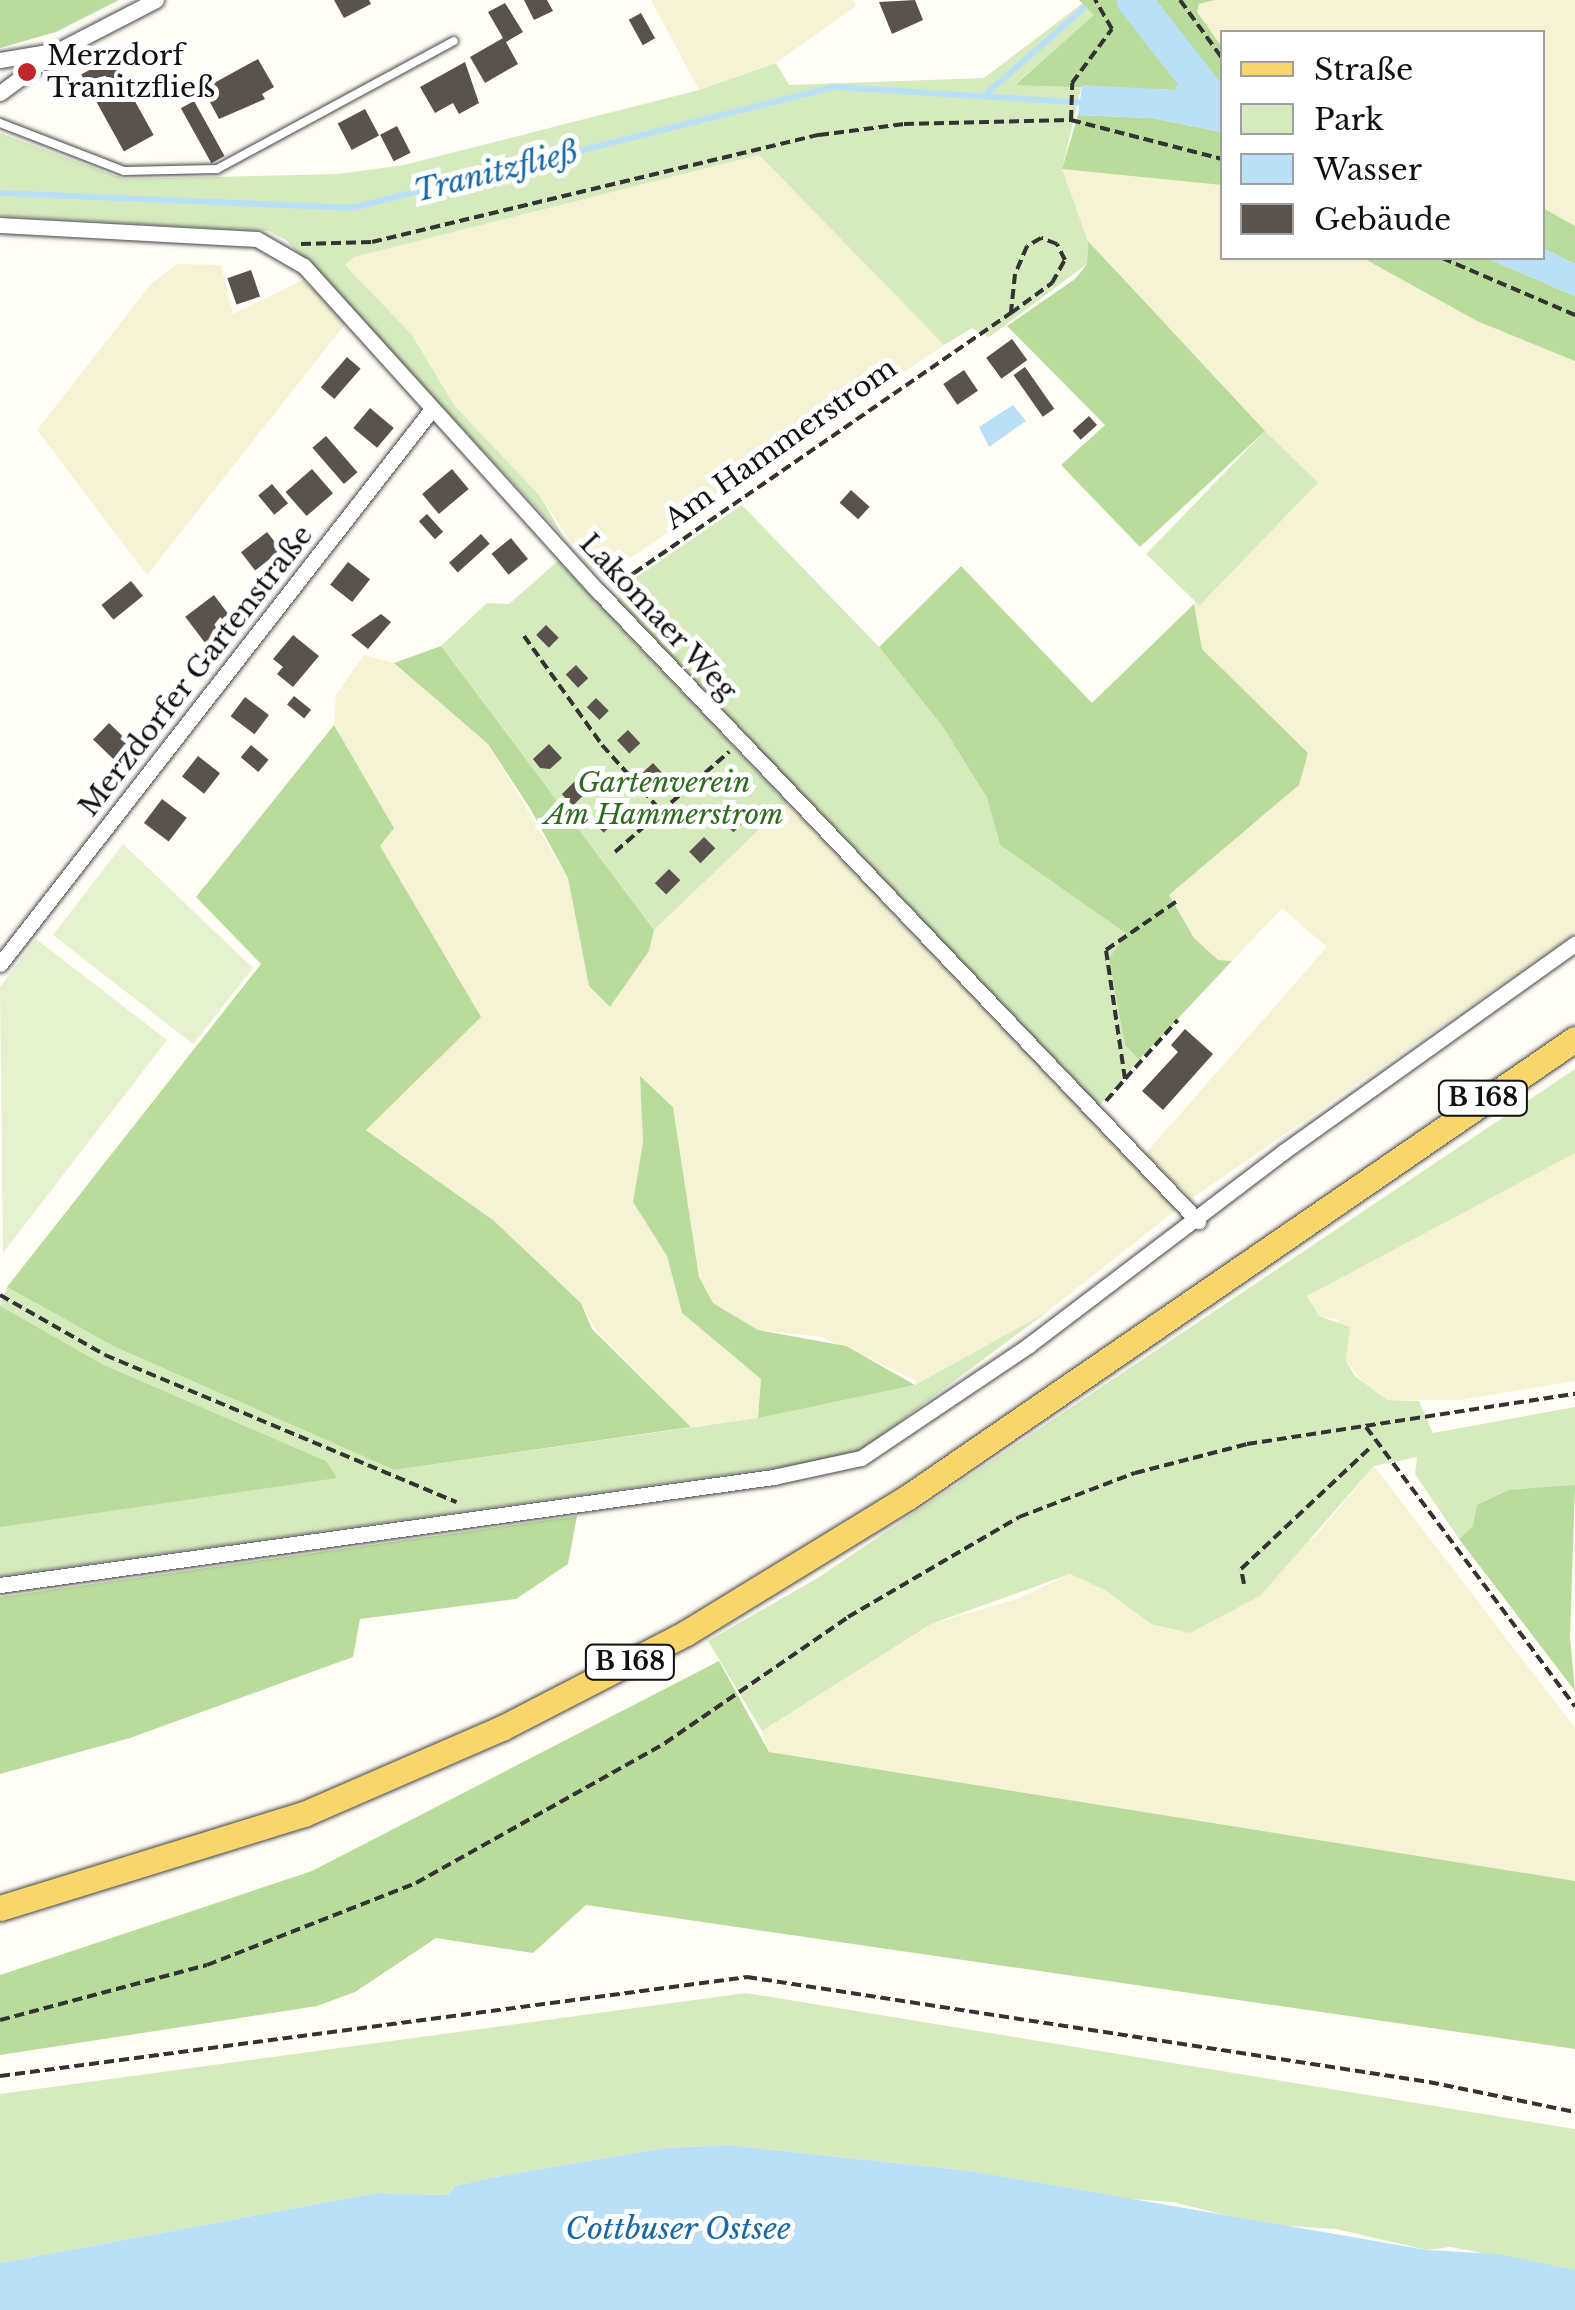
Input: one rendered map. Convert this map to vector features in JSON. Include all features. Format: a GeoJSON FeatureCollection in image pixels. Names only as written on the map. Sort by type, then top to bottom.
{"type":"FeatureCollection","features":[{"type":"Feature","properties":{"kind":"main road","name":"B 168"},"geometry":{"type":"LineString","coordinates":[[0,1908],[304,1814],[502,1728],[686,1633],[892,1507],[1575,1038]]}},
{"type":"Feature","properties":{"kind":"street"},"geometry":{"type":"LineString","coordinates":[[0,92],[59,50],[156,0]]}},
{"type":"Feature","properties":{"kind":"street"},"geometry":{"type":"LineString","coordinates":[[0,60],[59,50]]}},
{"type":"Feature","properties":{"kind":"street"},"geometry":{"type":"LineString","coordinates":[[0,225],[275,245]]}},
{"type":"Feature","properties":{"kind":"street","name":"Lakomaer Weg"},"geometry":{"type":"LineString","coordinates":[[275,245],[320,280],[599,592],[1198,1221]]}},
{"type":"Feature","properties":{"kind":"street","name":"Merzdorfer Gartenstraße"},"geometry":{"type":"LineString","coordinates":[[0,964],[432,409]]}},
{"type":"Feature","properties":{"kind":"street"},"geometry":{"type":"LineString","coordinates":[[0,1585],[829,1469],[860,1458],[1198,1221],[1283,1152],[1575,944]]}},
{"type":"Feature","properties":{"kind":"lane"},"geometry":{"type":"LineString","coordinates":[[0,123],[124,171],[218,170],[454,41]]}},
{"type":"Feature","properties":{"kind":"path"},"geometry":{"type":"LineString","coordinates":[[1071,120],[1072,83],[1112,29],[1108,16],[1095,0]]}},
{"type":"Feature","properties":{"kind":"path"},"geometry":{"type":"LineString","coordinates":[[1180,0],[1220,55]]}},
{"type":"Feature","properties":{"kind":"path"},"geometry":{"type":"LineString","coordinates":[[275,245],[372,242],[819,135],[904,124],[1071,120],[1220,158]]}},
{"type":"Feature","properties":{"kind":"path","name":"Am Hammerstrom"},"geometry":{"type":"LineString","coordinates":[[599,592],[1011,313],[1052,283],[1065,260],[1056,244],[1041,238],[1027,246],[1015,274],[1011,313]]}},
{"type":"Feature","properties":{"kind":"path"},"geometry":{"type":"LineString","coordinates":[[1447,260],[1575,315]]}},
{"type":"Feature","properties":{"kind":"path"},"geometry":{"type":"LineString","coordinates":[[524,636],[602,745],[661,811]]}},
{"type":"Feature","properties":{"kind":"path"},"geometry":{"type":"LineString","coordinates":[[615,852],[740,742]]}},
{"type":"Feature","properties":{"kind":"path"},"geometry":{"type":"LineString","coordinates":[[1125,1079],[1106,950],[1177,902]]}},
{"type":"Feature","properties":{"kind":"path"},"geometry":{"type":"LineString","coordinates":[[1096,1112],[1178,1020]]}},
{"type":"Feature","properties":{"kind":"path"},"geometry":{"type":"LineString","coordinates":[[0,1294],[105,1355],[489,1516]]}},
{"type":"Feature","properties":{"kind":"path"},"geometry":{"type":"LineString","coordinates":[[0,2020],[208,1965],[416,1883],[666,1743],[836,1625],[1019,1517],[1135,1473],[1228,1449],[1575,1394]]}},
{"type":"Feature","properties":{"kind":"path"},"geometry":{"type":"LineString","coordinates":[[1366,1428],[1374,1444],[1575,1706]]}},
{"type":"Feature","properties":{"kind":"path"},"geometry":{"type":"LineString","coordinates":[[1244,1584],[1241,1569],[1374,1444]]}},
{"type":"Feature","properties":{"kind":"path"},"geometry":{"type":"LineString","coordinates":[[0,2076],[747,1977],[1394,2076],[1575,2112]]}},
{"type":"Feature","properties":{"kind":"shaded area"},"geometry":{"type":"Polygon","coordinates":[[[651,0],[853,0],[856,6],[776,63],[699,90],[651,0]]]}},
{"type":"Feature","properties":{"kind":"shaded area"},"geometry":{"type":"Polygon","coordinates":[[[1215,0],[1575,0],[1575,226],[1545,209],[1545,30],[1220,30],[1220,44],[1197,13],[1199,4],[1215,0]]]}},
{"type":"Feature","properties":{"kind":"shaded area"},"geometry":{"type":"Polygon","coordinates":[[[759,155],[944,345],[607,574],[588,567],[540,496],[454,405],[412,335],[344,265],[354,257],[759,155]]]}},
{"type":"Feature","properties":{"kind":"shaded area"},"geometry":{"type":"Polygon","coordinates":[[[1076,167],[1220,185],[1220,260],[1367,260],[1575,361],[1575,933],[1191,1199],[1145,1154],[1327,947],[1282,908],[1232,961],[1218,960],[1194,938],[1169,895],[1298,785],[1308,754],[1202,649],[1194,604],[1318,482],[1194,362],[1088,241],[1062,169],[1076,167]]]}},
{"type":"Feature","properties":{"kind":"shaded area"},"geometry":{"type":"Polygon","coordinates":[[[177,264],[221,265],[233,314],[303,280],[346,323],[147,575],[37,430],[151,284],[177,264]]]}},
{"type":"Feature","properties":{"kind":"shaded area"},"geometry":{"type":"Polygon","coordinates":[[[364,655],[394,663],[488,744],[568,878],[589,985],[610,1007],[649,951],[654,930],[787,803],[1176,1210],[1047,1312],[915,1385],[915,1380],[822,1337],[758,1330],[713,1303],[699,1277],[673,1107],[640,1076],[643,1142],[633,1202],[667,1256],[682,1313],[761,1379],[758,1418],[691,1427],[596,1331],[581,1303],[493,1220],[366,1129],[480,1017],[380,846],[394,828],[334,725],[336,695],[364,655]]]}},
{"type":"Feature","properties":{"kind":"shaded area"},"geometry":{"type":"Polygon","coordinates":[[[1575,1150],[1575,1381],[1459,1400],[1387,1400],[1371,1391],[1346,1361],[1338,1320],[1319,1316],[1307,1296],[1575,1150]]]}},
{"type":"Feature","properties":{"kind":"shaded area"},"geometry":{"type":"Polygon","coordinates":[[[1374,1466],[1575,1728],[1575,1881],[769,1752],[762,1731],[931,1624],[1017,1599],[1070,1574],[1105,1590],[1151,1624],[1315,1537],[1374,1466]]]}},
{"type":"Feature","properties":{"kind":"green space"},"geometry":{"type":"Polygon","coordinates":[[[0,0],[119,0],[56,32],[0,48],[0,0]]]}},
{"type":"Feature","properties":{"kind":"green space"},"geometry":{"type":"Polygon","coordinates":[[[1079,0],[1124,0],[1179,83],[1175,90],[1015,85],[1094,15],[1079,0]]]}},
{"type":"Feature","properties":{"kind":"green space"},"geometry":{"type":"Polygon","coordinates":[[[1154,0],[1215,0],[1199,4],[1197,12],[1220,44],[1220,88],[1154,0]]]}},
{"type":"Feature","properties":{"kind":"green space"},"geometry":{"type":"Polygon","coordinates":[[[1083,3],[1095,15],[1015,84],[1082,85],[1062,169],[1088,241],[1087,264],[989,337],[972,328],[944,345],[759,155],[354,257],[345,265],[412,335],[454,405],[540,496],[563,536],[286,240],[268,231],[0,216],[0,133],[124,179],[338,174],[404,165],[699,90],[776,63],[789,85],[984,78],[1083,3]]]}},
{"type":"Feature","properties":{"kind":"green space"},"geometry":{"type":"Polygon","coordinates":[[[1078,115],[1152,118],[1220,132],[1220,185],[1062,169],[1078,115]]]}},
{"type":"Feature","properties":{"kind":"green space"},"geometry":{"type":"Polygon","coordinates":[[[1545,209],[1575,226],[1575,264],[1545,249],[1545,209]]]}},
{"type":"Feature","properties":{"kind":"green space"},"geometry":{"type":"Polygon","coordinates":[[[1088,241],[1265,431],[1140,547],[1061,465],[1105,425],[1007,326],[1075,279],[1087,264],[1088,241]]]}},
{"type":"Feature","properties":{"kind":"green space"},"geometry":{"type":"Polygon","coordinates":[[[1367,260],[1492,260],[1575,296],[1575,361],[1477,321],[1367,260]]]}},
{"type":"Feature","properties":{"kind":"green space"},"geometry":{"type":"Polygon","coordinates":[[[1265,431],[1318,482],[1199,605],[1146,554],[1265,431]]]}},
{"type":"Feature","properties":{"kind":"green space"},"geometry":{"type":"Polygon","coordinates":[[[742,505],[879,647],[943,727],[987,798],[1000,845],[1128,934],[1125,1045],[1139,1060],[1099,1106],[618,601],[622,587],[742,505]]]}},
{"type":"Feature","properties":{"kind":"green space","name":"Gartenverein Am Hammerstrom"},"geometry":{"type":"Polygon","coordinates":[[[558,561],[787,803],[654,930],[441,646],[487,603],[509,604],[558,561]]]}},
{"type":"Feature","properties":{"kind":"green space"},"geometry":{"type":"Polygon","coordinates":[[[961,566],[1092,703],[1194,604],[1202,649],[1308,753],[1299,785],[1169,895],[1194,938],[1218,960],[1232,961],[1139,1060],[1125,1045],[1109,958],[1127,934],[1000,845],[987,798],[943,727],[879,647],[961,566]]]}},
{"type":"Feature","properties":{"kind":"green space"},"geometry":{"type":"Polygon","coordinates":[[[441,646],[654,930],[649,951],[610,1007],[589,986],[568,878],[531,810],[488,744],[394,663],[441,646]]]}},
{"type":"Feature","properties":{"kind":"green space"},"geometry":{"type":"Polygon","coordinates":[[[334,725],[394,828],[380,846],[481,1017],[366,1130],[493,1220],[581,1303],[592,1329],[691,1427],[394,1470],[113,1346],[7,1287],[261,964],[196,897],[334,725]]]}},
{"type":"Feature","properties":{"kind":"green space"},"geometry":{"type":"Polygon","coordinates":[[[123,844],[253,968],[193,1044],[53,935],[123,844]]]}},
{"type":"Feature","properties":{"kind":"green space"},"geometry":{"type":"Polygon","coordinates":[[[36,939],[167,1040],[3,1253],[0,987],[36,939]]]}},
{"type":"Feature","properties":{"kind":"green space"},"geometry":{"type":"Polygon","coordinates":[[[1575,1069],[1575,1153],[1307,1296],[1319,1316],[1350,1327],[1346,1361],[1355,1376],[1387,1400],[1419,1401],[1433,1433],[1575,1407],[1575,1485],[1473,1526],[1459,1539],[1415,1474],[1417,1457],[1374,1466],[1260,1596],[1190,1633],[1151,1624],[1105,1590],[1070,1574],[931,1624],[762,1731],[708,1641],[816,1579],[1575,1069]]]}},
{"type":"Feature","properties":{"kind":"green space"},"geometry":{"type":"Polygon","coordinates":[[[640,1076],[673,1107],[699,1277],[713,1303],[758,1330],[846,1346],[915,1385],[758,1418],[761,1379],[682,1313],[667,1256],[633,1202],[643,1142],[640,1076]]]}},
{"type":"Feature","properties":{"kind":"green space"},"geometry":{"type":"Polygon","coordinates":[[[7,1287],[113,1346],[394,1470],[757,1418],[915,1385],[1047,1312],[860,1451],[824,1461],[0,1576],[0,1526],[326,1461],[102,1364],[19,1319],[0,1306],[7,1287]]]}},
{"type":"Feature","properties":{"kind":"green space"},"geometry":{"type":"Polygon","coordinates":[[[0,1306],[102,1364],[326,1461],[337,1478],[0,1527],[0,1306]]]}},
{"type":"Feature","properties":{"kind":"green space"},"geometry":{"type":"Polygon","coordinates":[[[1575,1485],[1570,1637],[1575,1691],[1459,1539],[1473,1526],[1477,1505],[1509,1490],[1575,1485]]]}},
{"type":"Feature","properties":{"kind":"green space"},"geometry":{"type":"Polygon","coordinates":[[[577,1516],[568,1564],[516,1599],[360,1619],[353,1657],[130,1738],[0,1774],[0,1597],[577,1516]]]}},
{"type":"Feature","properties":{"kind":"green space"},"geometry":{"type":"Polygon","coordinates":[[[719,1661],[769,1752],[1575,1881],[1575,2049],[586,1905],[533,1953],[436,1938],[355,1992],[317,2006],[0,2055],[0,1975],[312,1871],[719,1661]]]}},
{"type":"Feature","properties":{"kind":"green space"},"geometry":{"type":"Polygon","coordinates":[[[746,1993],[1575,2129],[1575,2270],[1450,2247],[1427,2250],[1336,2229],[1260,2224],[1173,2202],[1089,2196],[971,2171],[728,2145],[664,2148],[489,2178],[455,2186],[448,2195],[376,2193],[0,2263],[0,2094],[746,1993]]]}},
{"type":"Feature","properties":{"kind":"water"},"geometry":{"type":"Polygon","coordinates":[[[1146,0],[1154,0],[1220,88],[1220,132],[1152,118],[1078,115],[1082,85],[1175,90],[1179,83],[1130,10],[1146,0]]]}},
{"type":"Feature","properties":{"kind":"water"},"geometry":{"type":"Polygon","coordinates":[[[1545,249],[1575,264],[1575,296],[1492,260],[1545,260],[1545,249]]]}},
{"type":"Feature","properties":{"kind":"water"},"geometry":{"type":"Polygon","coordinates":[[[1013,405],[1026,421],[989,447],[979,427],[1013,405]]]}},
{"type":"Feature","properties":{"kind":"water","name":"Cottbuser Ostsee"},"geometry":{"type":"Polygon","coordinates":[[[728,2145],[971,2171],[1427,2250],[1499,2254],[1575,2270],[1575,2310],[0,2310],[0,2263],[376,2193],[448,2195],[455,2186],[489,2178],[664,2148],[728,2145]]]}},
{"type":"Feature","properties":{"kind":"building"},"geometry":{"type":"Polygon","coordinates":[[[334,0],[369,0],[371,4],[344,18],[334,0]]]}},
{"type":"Feature","properties":{"kind":"building"},"geometry":{"type":"Polygon","coordinates":[[[524,0],[547,0],[553,11],[534,20],[524,0]]]}},
{"type":"Feature","properties":{"kind":"building"},"geometry":{"type":"Polygon","coordinates":[[[915,0],[923,20],[892,34],[879,2],[915,0]]]}},
{"type":"Feature","properties":{"kind":"building"},"geometry":{"type":"Polygon","coordinates":[[[505,3],[523,32],[506,42],[518,64],[485,83],[470,57],[503,38],[488,12],[505,3]]]}},
{"type":"Feature","properties":{"kind":"building"},"geometry":{"type":"Polygon","coordinates":[[[641,13],[655,38],[643,45],[629,20],[641,13]]]}},
{"type":"Feature","properties":{"kind":"building"},"geometry":{"type":"Polygon","coordinates":[[[111,58],[154,135],[124,151],[81,74],[111,58]]]}},
{"type":"Feature","properties":{"kind":"building"},"geometry":{"type":"Polygon","coordinates":[[[258,59],[274,87],[262,94],[265,99],[219,119],[203,89],[258,59]]]}},
{"type":"Feature","properties":{"kind":"building"},"geometry":{"type":"Polygon","coordinates":[[[465,62],[479,103],[459,114],[453,103],[435,113],[420,87],[465,62]]]}},
{"type":"Feature","properties":{"kind":"building"},"geometry":{"type":"Polygon","coordinates":[[[194,101],[225,156],[211,163],[181,108],[194,101]]]}},
{"type":"Feature","properties":{"kind":"building"},"geometry":{"type":"Polygon","coordinates":[[[365,109],[379,135],[352,150],[338,124],[365,109]]]}},
{"type":"Feature","properties":{"kind":"building"},"geometry":{"type":"Polygon","coordinates":[[[397,126],[411,153],[394,161],[380,135],[397,126]]]}},
{"type":"Feature","properties":{"kind":"building"},"geometry":{"type":"Polygon","coordinates":[[[251,270],[260,296],[236,305],[227,278],[251,270]]]}},
{"type":"Feature","properties":{"kind":"building"},"geometry":{"type":"Polygon","coordinates":[[[1012,339],[1027,360],[1001,379],[986,358],[1012,339]]]}},
{"type":"Feature","properties":{"kind":"building"},"geometry":{"type":"Polygon","coordinates":[[[347,357],[361,369],[334,399],[321,387],[347,357]]]}},
{"type":"Feature","properties":{"kind":"building"},"geometry":{"type":"Polygon","coordinates":[[[1025,367],[1054,409],[1043,417],[1014,375],[1025,367]]]}},
{"type":"Feature","properties":{"kind":"building"},"geometry":{"type":"Polygon","coordinates":[[[964,370],[978,391],[957,405],[943,384],[964,370]]]}},
{"type":"Feature","properties":{"kind":"building"},"geometry":{"type":"Polygon","coordinates":[[[370,408],[394,428],[377,448],[353,428],[370,408]]]}},
{"type":"Feature","properties":{"kind":"building"},"geometry":{"type":"Polygon","coordinates":[[[1089,416],[1097,425],[1081,440],[1073,431],[1089,416]]]}},
{"type":"Feature","properties":{"kind":"building"},"geometry":{"type":"Polygon","coordinates":[[[326,436],[357,472],[344,484],[312,448],[326,436]]]}},
{"type":"Feature","properties":{"kind":"building"},"geometry":{"type":"Polygon","coordinates":[[[312,469],[333,493],[307,516],[286,492],[312,469]]]}},
{"type":"Feature","properties":{"kind":"building"},"geometry":{"type":"Polygon","coordinates":[[[452,469],[469,489],[439,514],[422,494],[452,469]]]}},
{"type":"Feature","properties":{"kind":"building"},"geometry":{"type":"Polygon","coordinates":[[[272,484],[288,503],[274,515],[258,496],[272,484]]]}},
{"type":"Feature","properties":{"kind":"building"},"geometry":{"type":"Polygon","coordinates":[[[851,490],[870,507],[858,519],[840,503],[851,490]]]}},
{"type":"Feature","properties":{"kind":"building"},"geometry":{"type":"Polygon","coordinates":[[[427,514],[443,532],[435,539],[419,521],[427,514]]]}},
{"type":"Feature","properties":{"kind":"building"},"geometry":{"type":"Polygon","coordinates":[[[267,532],[281,550],[255,570],[241,552],[267,532]]]}},
{"type":"Feature","properties":{"kind":"building"},"geometry":{"type":"Polygon","coordinates":[[[481,534],[490,544],[458,572],[449,563],[481,534]]]}},
{"type":"Feature","properties":{"kind":"building"},"geometry":{"type":"Polygon","coordinates":[[[511,538],[528,559],[509,575],[492,554],[511,538]]]}},
{"type":"Feature","properties":{"kind":"building"},"geometry":{"type":"Polygon","coordinates":[[[348,562],[370,579],[352,602],[330,585],[348,562]]]}},
{"type":"Feature","properties":{"kind":"building"},"geometry":{"type":"Polygon","coordinates":[[[131,581],[143,596],[113,620],[101,605],[131,581]]]}},
{"type":"Feature","properties":{"kind":"building"},"geometry":{"type":"Polygon","coordinates":[[[214,595],[234,622],[206,644],[185,617],[214,595]]]}},
{"type":"Feature","properties":{"kind":"building"},"geometry":{"type":"Polygon","coordinates":[[[381,614],[391,622],[368,649],[351,635],[381,614]]]}},
{"type":"Feature","properties":{"kind":"building"},"geometry":{"type":"Polygon","coordinates":[[[546,625],[559,638],[549,648],[536,635],[546,625]]]}},
{"type":"Feature","properties":{"kind":"building"},"geometry":{"type":"Polygon","coordinates":[[[293,635],[319,656],[293,687],[277,674],[283,667],[273,659],[293,635]]]}},
{"type":"Feature","properties":{"kind":"building"},"geometry":{"type":"Polygon","coordinates":[[[576,665],[588,678],[578,688],[566,675],[576,665]]]}},
{"type":"Feature","properties":{"kind":"building"},"geometry":{"type":"Polygon","coordinates":[[[294,696],[311,710],[304,718],[287,705],[294,696]]]}},
{"type":"Feature","properties":{"kind":"building"},"geometry":{"type":"Polygon","coordinates":[[[245,697],[269,715],[255,734],[231,716],[245,697]]]}},
{"type":"Feature","properties":{"kind":"building"},"geometry":{"type":"Polygon","coordinates":[[[596,698],[609,711],[600,720],[587,707],[596,698]]]}},
{"type":"Feature","properties":{"kind":"building"},"geometry":{"type":"Polygon","coordinates":[[[109,723],[134,747],[118,764],[93,740],[109,723]]]}},
{"type":"Feature","properties":{"kind":"building"},"geometry":{"type":"Polygon","coordinates":[[[628,730],[640,743],[629,753],[617,740],[628,730]]]}},
{"type":"Feature","properties":{"kind":"building"},"geometry":{"type":"Polygon","coordinates":[[[549,744],[562,758],[550,769],[540,768],[533,759],[549,744]]]}},
{"type":"Feature","properties":{"kind":"building"},"geometry":{"type":"Polygon","coordinates":[[[251,745],[269,760],[258,772],[241,757],[251,745]]]}},
{"type":"Feature","properties":{"kind":"building"},"geometry":{"type":"Polygon","coordinates":[[[198,756],[220,773],[204,794],[182,776],[198,756]]]}},
{"type":"Feature","properties":{"kind":"building"},"geometry":{"type":"Polygon","coordinates":[[[653,763],[665,776],[655,786],[643,773],[653,763]]]}},
{"type":"Feature","properties":{"kind":"building"},"geometry":{"type":"Polygon","coordinates":[[[576,780],[587,791],[573,805],[562,794],[576,780]]]}},
{"type":"Feature","properties":{"kind":"building"},"geometry":{"type":"Polygon","coordinates":[[[162,799],[187,818],[169,842],[144,823],[162,799]]]}},
{"type":"Feature","properties":{"kind":"building"},"geometry":{"type":"Polygon","coordinates":[[[737,806],[748,817],[733,832],[722,821],[737,806]]]}},
{"type":"Feature","properties":{"kind":"building"},"geometry":{"type":"Polygon","coordinates":[[[601,810],[614,823],[604,833],[591,820],[601,810]]]}},
{"type":"Feature","properties":{"kind":"building"},"geometry":{"type":"Polygon","coordinates":[[[704,837],[715,848],[700,863],[689,852],[704,837]]]}},
{"type":"Feature","properties":{"kind":"building"},"geometry":{"type":"Polygon","coordinates":[[[669,869],[680,880],[666,894],[655,883],[669,869]]]}},
{"type":"Feature","properties":{"kind":"building"},"geometry":{"type":"Polygon","coordinates":[[[1185,1029],[1213,1054],[1163,1110],[1142,1091],[1178,1052],[1171,1045],[1185,1029]]]}},
{"type":"Feature","properties":{"kind":"waterway"},"geometry":{"type":"LineString","coordinates":[[1134,0],[1220,110]]}},
{"type":"Feature","properties":{"kind":"waterway","name":"Tranitzfließ"},"geometry":{"type":"LineString","coordinates":[[986,94],[1084,8]]}},
{"type":"Feature","properties":{"kind":"waterway","name":"Tranitzfließ"},"geometry":{"type":"LineString","coordinates":[[0,193],[352,208],[835,87],[1088,103]]}},
{"type":"Feature","properties":{"kind":"place","name":"Merzdorf Tranitzfließ"},"geometry":{"type":"Point","coordinates":[27,72]}}]}
